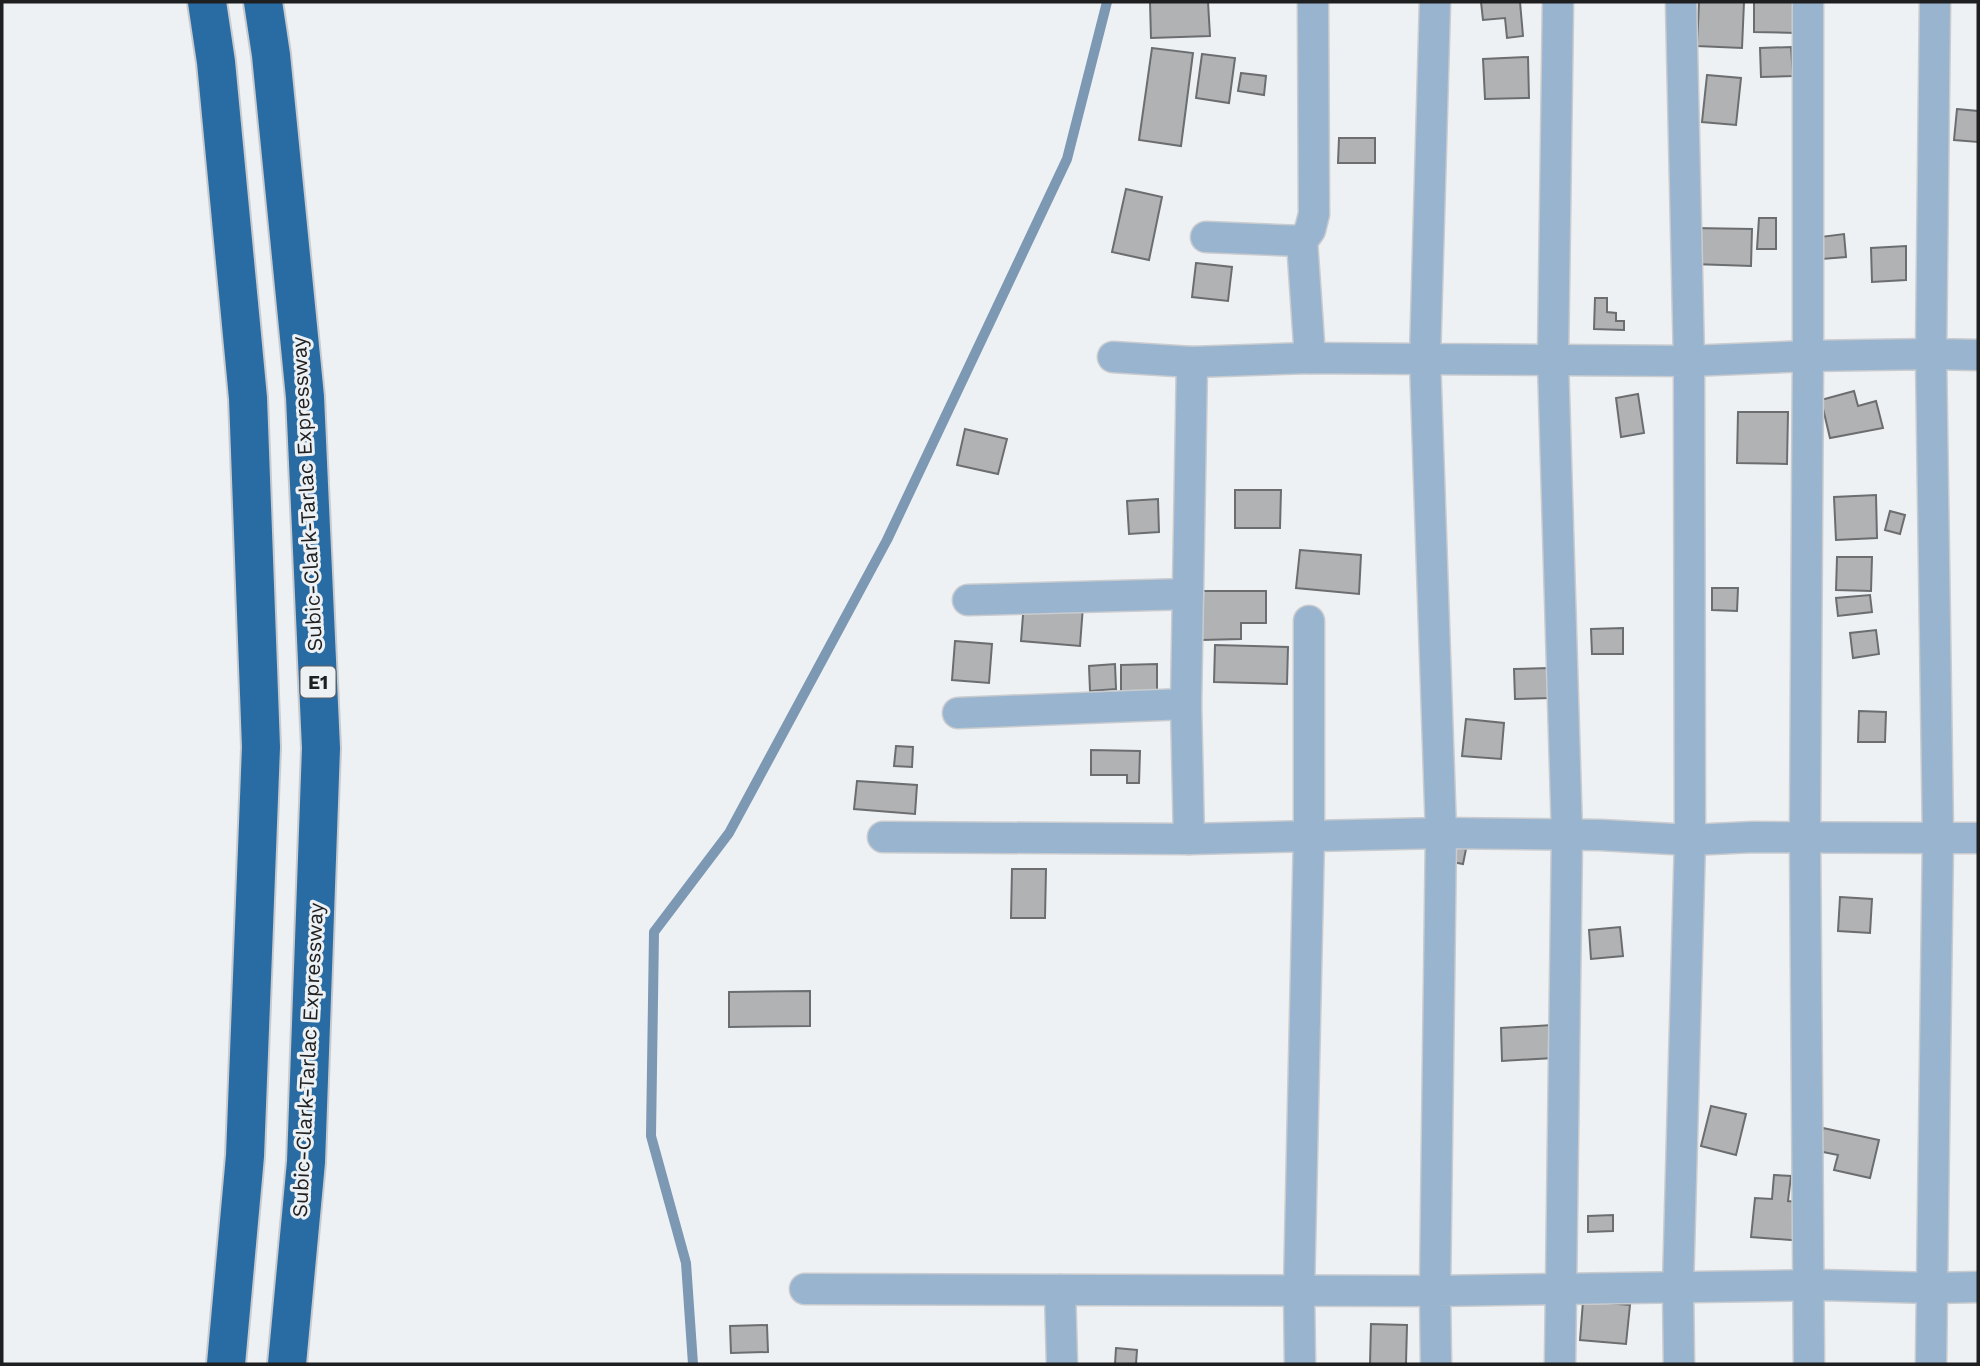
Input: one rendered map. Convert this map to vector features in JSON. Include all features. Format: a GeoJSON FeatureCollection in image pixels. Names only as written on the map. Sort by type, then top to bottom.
{"type":"FeatureCollection","features":[{"type":"Feature","properties":{"kind":"highway"},"geometry":{"type":"LineString","coordinates":[[207,2],[217,75],[248,398],[261,747],[245,1156],[226,1364]]}},
{"type":"Feature","properties":{"kind":"highway","name":"Subic-Clark-Tarlac Expressway"},"geometry":{"type":"LineString","coordinates":[[263,2],[271,55],[305,397],[321,748],[306,1162],[288,1364]]}},
{"type":"Feature","properties":{"kind":"street"},"geometry":{"type":"LineString","coordinates":[[1311,358],[1303,241],[1310,230],[1314,214],[1313,2]]}},
{"type":"Feature","properties":{"kind":"street"},"geometry":{"type":"LineString","coordinates":[[1435,2],[1425,359],[1441,833],[1436,1364]]}},
{"type":"Feature","properties":{"kind":"street"},"geometry":{"type":"LineString","coordinates":[[1558,2],[1553,360],[1567,835],[1560,1364]]}},
{"type":"Feature","properties":{"kind":"street"},"geometry":{"type":"LineString","coordinates":[[1679,1364],[1678,1287],[1690,840],[1689,361],[1681,2]]}},
{"type":"Feature","properties":{"kind":"street"},"geometry":{"type":"LineString","coordinates":[[1808,2],[1805,838],[1809,1364]]}},
{"type":"Feature","properties":{"kind":"street"},"geometry":{"type":"LineString","coordinates":[[1931,1364],[1938,838],[1931,354],[1935,2]]}},
{"type":"Feature","properties":{"kind":"street"},"geometry":{"type":"LineString","coordinates":[[1206,237],[1303,241]]}},
{"type":"Feature","properties":{"kind":"street"},"geometry":{"type":"LineString","coordinates":[[1113,357],[1192,362],[1311,358],[1689,361],[1808,356],[1978,355]]}},
{"type":"Feature","properties":{"kind":"street"},"geometry":{"type":"LineString","coordinates":[[1189,839],[1186,704],[1192,362]]}},
{"type":"Feature","properties":{"kind":"street"},"geometry":{"type":"LineString","coordinates":[[968,600],[1188,594]]}},
{"type":"Feature","properties":{"kind":"street"},"geometry":{"type":"LineString","coordinates":[[1300,1364],[1299,1291],[1309,836],[1309,621]]}},
{"type":"Feature","properties":{"kind":"street"},"geometry":{"type":"LineString","coordinates":[[958,713],[1186,704]]}},
{"type":"Feature","properties":{"kind":"street"},"geometry":{"type":"LineString","coordinates":[[883,837],[1189,839],[1441,833],[1690,840],[1978,838]]}},
{"type":"Feature","properties":{"kind":"street"},"geometry":{"type":"LineString","coordinates":[[805,1289],[1435,1291],[1810,1285],[1978,1287]]}},
{"type":"Feature","properties":{"kind":"street"},"geometry":{"type":"LineString","coordinates":[[1060,1290],[1062,1364]]}},
{"type":"Feature","properties":{"kind":"building"},"geometry":{"type":"Polygon","coordinates":[[[1150,2],[1208,2],[1210,36],[1151,38],[1150,2]]]}},
{"type":"Feature","properties":{"kind":"building"},"geometry":{"type":"Polygon","coordinates":[[[1481,2],[1520,2],[1523,36],[1507,38],[1505,18],[1483,20],[1481,2]]]}},
{"type":"Feature","properties":{"kind":"building"},"geometry":{"type":"Polygon","coordinates":[[[1699,2],[1744,2],[1742,48],[1697,46],[1699,2]]]}},
{"type":"Feature","properties":{"kind":"building"},"geometry":{"type":"Polygon","coordinates":[[[1754,2],[1797,2],[1796,33],[1754,32],[1754,2]]]}},
{"type":"Feature","properties":{"kind":"building"},"geometry":{"type":"Polygon","coordinates":[[[1791,47],[1793,76],[1761,77],[1760,48],[1791,47]]]}},
{"type":"Feature","properties":{"kind":"building"},"geometry":{"type":"Polygon","coordinates":[[[1152,48],[1193,53],[1181,146],[1139,140],[1152,48]]]}},
{"type":"Feature","properties":{"kind":"building"},"geometry":{"type":"Polygon","coordinates":[[[1202,54],[1235,58],[1229,103],[1196,98],[1202,54]]]}},
{"type":"Feature","properties":{"kind":"building"},"geometry":{"type":"Polygon","coordinates":[[[1528,57],[1529,98],[1485,99],[1483,59],[1528,57]]]}},
{"type":"Feature","properties":{"kind":"building"},"geometry":{"type":"Polygon","coordinates":[[[1241,73],[1266,76],[1264,95],[1238,91],[1241,73]]]}},
{"type":"Feature","properties":{"kind":"building"},"geometry":{"type":"Polygon","coordinates":[[[1707,75],[1741,78],[1736,125],[1702,122],[1707,75]]]}},
{"type":"Feature","properties":{"kind":"building"},"geometry":{"type":"Polygon","coordinates":[[[1957,109],[1978,111],[1978,142],[1954,140],[1957,109]]]}},
{"type":"Feature","properties":{"kind":"building"},"geometry":{"type":"Polygon","coordinates":[[[1339,138],[1375,138],[1375,163],[1338,163],[1339,138]]]}},
{"type":"Feature","properties":{"kind":"building"},"geometry":{"type":"Polygon","coordinates":[[[1126,189],[1162,197],[1149,260],[1112,252],[1126,189]]]}},
{"type":"Feature","properties":{"kind":"building"},"geometry":{"type":"Polygon","coordinates":[[[1759,218],[1776,218],[1776,249],[1757,249],[1759,218]]]}},
{"type":"Feature","properties":{"kind":"building"},"geometry":{"type":"Polygon","coordinates":[[[1694,228],[1752,229],[1751,266],[1693,264],[1694,228]]]}},
{"type":"Feature","properties":{"kind":"building"},"geometry":{"type":"Polygon","coordinates":[[[1844,234],[1846,257],[1822,259],[1820,237],[1844,234]]]}},
{"type":"Feature","properties":{"kind":"building"},"geometry":{"type":"Polygon","coordinates":[[[1906,246],[1906,280],[1872,282],[1871,248],[1906,246]]]}},
{"type":"Feature","properties":{"kind":"building"},"geometry":{"type":"Polygon","coordinates":[[[1196,263],[1232,267],[1228,301],[1192,297],[1196,263]]]}},
{"type":"Feature","properties":{"kind":"building"},"geometry":{"type":"Polygon","coordinates":[[[1595,298],[1607,298],[1607,312],[1616,313],[1616,321],[1624,321],[1624,330],[1594,329],[1595,298]]]}},
{"type":"Feature","properties":{"kind":"building"},"geometry":{"type":"Polygon","coordinates":[[[1854,391],[1858,406],[1876,401],[1883,428],[1830,438],[1821,400],[1854,391]]]}},
{"type":"Feature","properties":{"kind":"building"},"geometry":{"type":"Polygon","coordinates":[[[1638,394],[1644,433],[1621,437],[1616,398],[1638,394]]]}},
{"type":"Feature","properties":{"kind":"building"},"geometry":{"type":"Polygon","coordinates":[[[1738,412],[1788,412],[1787,464],[1737,463],[1738,412]]]}},
{"type":"Feature","properties":{"kind":"building"},"geometry":{"type":"Polygon","coordinates":[[[965,429],[1007,439],[998,474],[957,465],[965,429]]]}},
{"type":"Feature","properties":{"kind":"building"},"geometry":{"type":"Polygon","coordinates":[[[1235,490],[1281,490],[1280,528],[1235,528],[1235,490]]]}},
{"type":"Feature","properties":{"kind":"building"},"geometry":{"type":"Polygon","coordinates":[[[1876,495],[1877,538],[1836,540],[1834,497],[1876,495]]]}},
{"type":"Feature","properties":{"kind":"building"},"geometry":{"type":"Polygon","coordinates":[[[1158,499],[1159,532],[1129,534],[1127,501],[1158,499]]]}},
{"type":"Feature","properties":{"kind":"building"},"geometry":{"type":"Polygon","coordinates":[[[1890,511],[1905,515],[1900,534],[1885,530],[1890,511]]]}},
{"type":"Feature","properties":{"kind":"building"},"geometry":{"type":"Polygon","coordinates":[[[1300,550],[1361,555],[1359,594],[1296,588],[1300,550]]]}},
{"type":"Feature","properties":{"kind":"building"},"geometry":{"type":"Polygon","coordinates":[[[1837,557],[1872,557],[1871,591],[1836,590],[1837,557]]]}},
{"type":"Feature","properties":{"kind":"building"},"geometry":{"type":"Polygon","coordinates":[[[1712,588],[1738,588],[1737,611],[1712,610],[1712,588]]]}},
{"type":"Feature","properties":{"kind":"building"},"geometry":{"type":"Polygon","coordinates":[[[1202,591],[1266,591],[1266,623],[1241,623],[1241,639],[1202,640],[1202,591]]]}},
{"type":"Feature","properties":{"kind":"building"},"geometry":{"type":"Polygon","coordinates":[[[1870,595],[1872,612],[1838,616],[1836,598],[1870,595]]]}},
{"type":"Feature","properties":{"kind":"building"},"geometry":{"type":"Polygon","coordinates":[[[1024,602],[1083,606],[1080,646],[1021,641],[1024,602]]]}},
{"type":"Feature","properties":{"kind":"building"},"geometry":{"type":"Polygon","coordinates":[[[1623,628],[1623,654],[1592,654],[1591,629],[1623,628]]]}},
{"type":"Feature","properties":{"kind":"building"},"geometry":{"type":"Polygon","coordinates":[[[1876,630],[1879,654],[1853,658],[1850,633],[1876,630]]]}},
{"type":"Feature","properties":{"kind":"building"},"geometry":{"type":"Polygon","coordinates":[[[955,641],[992,644],[989,683],[952,680],[955,641]]]}},
{"type":"Feature","properties":{"kind":"building"},"geometry":{"type":"Polygon","coordinates":[[[1215,645],[1288,647],[1287,684],[1214,682],[1215,645]]]}},
{"type":"Feature","properties":{"kind":"building"},"geometry":{"type":"Polygon","coordinates":[[[1115,664],[1116,689],[1090,691],[1089,666],[1115,664]]]}},
{"type":"Feature","properties":{"kind":"building"},"geometry":{"type":"Polygon","coordinates":[[[1157,664],[1157,691],[1121,692],[1121,665],[1157,664]]]}},
{"type":"Feature","properties":{"kind":"building"},"geometry":{"type":"Polygon","coordinates":[[[1549,668],[1550,698],[1515,699],[1514,669],[1549,668]]]}},
{"type":"Feature","properties":{"kind":"building"},"geometry":{"type":"Polygon","coordinates":[[[1859,711],[1886,712],[1885,742],[1858,742],[1859,711]]]}},
{"type":"Feature","properties":{"kind":"building"},"geometry":{"type":"Polygon","coordinates":[[[1466,719],[1504,723],[1501,759],[1462,756],[1466,719]]]}},
{"type":"Feature","properties":{"kind":"building"},"geometry":{"type":"Polygon","coordinates":[[[896,746],[913,747],[912,767],[894,766],[896,746]]]}},
{"type":"Feature","properties":{"kind":"building"},"geometry":{"type":"Polygon","coordinates":[[[1091,750],[1140,751],[1139,783],[1127,783],[1127,775],[1091,775],[1091,750]]]}},
{"type":"Feature","properties":{"kind":"building"},"geometry":{"type":"Polygon","coordinates":[[[857,781],[917,785],[915,814],[854,809],[857,781]]]}},
{"type":"Feature","properties":{"kind":"building"},"geometry":{"type":"Polygon","coordinates":[[[1450,846],[1466,849],[1463,864],[1447,861],[1450,846]]]}},
{"type":"Feature","properties":{"kind":"building"},"geometry":{"type":"Polygon","coordinates":[[[1012,869],[1046,869],[1045,918],[1011,918],[1012,869]]]}},
{"type":"Feature","properties":{"kind":"building"},"geometry":{"type":"Polygon","coordinates":[[[1840,897],[1872,899],[1870,933],[1838,931],[1840,897]]]}},
{"type":"Feature","properties":{"kind":"building"},"geometry":{"type":"Polygon","coordinates":[[[1620,927],[1623,956],[1591,959],[1589,930],[1620,927]]]}},
{"type":"Feature","properties":{"kind":"building"},"geometry":{"type":"Polygon","coordinates":[[[810,991],[810,1026],[729,1027],[729,992],[810,991]]]}},
{"type":"Feature","properties":{"kind":"building"},"geometry":{"type":"Polygon","coordinates":[[[1552,1025],[1553,1058],[1502,1061],[1501,1028],[1552,1025]]]}},
{"type":"Feature","properties":{"kind":"building"},"geometry":{"type":"Polygon","coordinates":[[[1711,1106],[1746,1114],[1736,1155],[1701,1146],[1711,1106]]]}},
{"type":"Feature","properties":{"kind":"building"},"geometry":{"type":"Polygon","coordinates":[[[1823,1128],[1879,1140],[1870,1178],[1834,1170],[1838,1155],[1818,1151],[1823,1128]]]}},
{"type":"Feature","properties":{"kind":"building"},"geometry":{"type":"Polygon","coordinates":[[[1774,1175],[1791,1176],[1788,1201],[1807,1203],[1803,1241],[1751,1237],[1755,1198],[1772,1199],[1774,1175]]]}},
{"type":"Feature","properties":{"kind":"building"},"geometry":{"type":"Polygon","coordinates":[[[1613,1215],[1613,1231],[1588,1232],[1588,1216],[1613,1215]]]}},
{"type":"Feature","properties":{"kind":"building"},"geometry":{"type":"Polygon","coordinates":[[[1583,1301],[1630,1305],[1626,1344],[1580,1340],[1583,1301]]]}},
{"type":"Feature","properties":{"kind":"building"},"geometry":{"type":"Polygon","coordinates":[[[1371,1324],[1407,1325],[1406,1364],[1370,1364],[1371,1324]]]}},
{"type":"Feature","properties":{"kind":"building"},"geometry":{"type":"Polygon","coordinates":[[[767,1325],[768,1352],[731,1353],[730,1326],[767,1325]]]}},
{"type":"Feature","properties":{"kind":"building"},"geometry":{"type":"Polygon","coordinates":[[[1116,1348],[1137,1350],[1136,1364],[1115,1364],[1116,1348]]]}},
{"type":"Feature","properties":{"kind":"waterway"},"geometry":{"type":"LineString","coordinates":[[693,1364],[686,1263],[651,1136],[654,932],[729,833],[887,540],[1067,159],[1107,2]]}}]}
